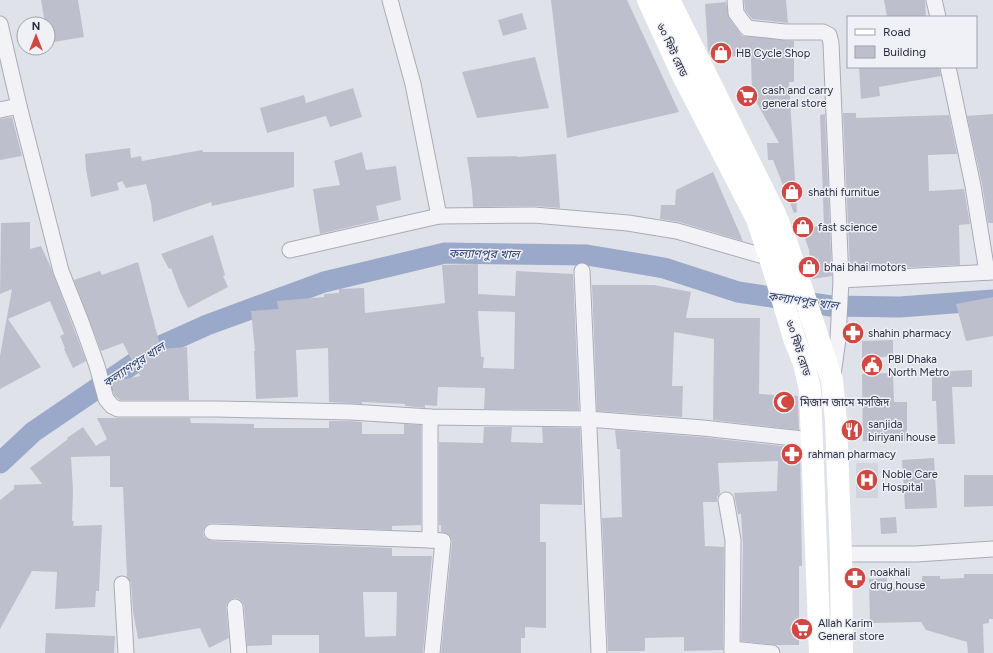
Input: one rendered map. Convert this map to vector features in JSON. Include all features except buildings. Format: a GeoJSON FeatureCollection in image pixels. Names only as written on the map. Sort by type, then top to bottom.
{"type":"FeatureCollection","features":[{"type":"Feature","properties":{"kind":"street"},"geometry":{"type":"LineString","coordinates":[[390,0],[412,84],[439,216]]}},
{"type":"Feature","properties":{"kind":"street","name":"৬০ ফিট রোড"},"geometry":{"type":"LineString","coordinates":[[648,0],[683,76],[815,332],[832,380],[836,421],[842,653]]}},
{"type":"Feature","properties":{"kind":"street","name":"৬০ ফিট রোড"},"geometry":{"type":"LineString","coordinates":[[669,0],[775,214],[781,268],[794,340],[807,376],[810,390],[820,653]]}},
{"type":"Feature","properties":{"kind":"street"},"geometry":{"type":"LineString","coordinates":[[735,0],[736,13],[747,28],[785,32],[823,32],[829,35],[831,43],[841,283],[832,380]]}},
{"type":"Feature","properties":{"kind":"street"},"geometry":{"type":"LineString","coordinates":[[934,0],[938,16]]}},
{"type":"Feature","properties":{"kind":"street"},"geometry":{"type":"LineString","coordinates":[[0,24],[19,106],[61,271],[97,366],[106,399],[112,406],[118,409],[217,409],[351,412],[430,417],[588,419],[703,428],[812,440]]}},
{"type":"Feature","properties":{"kind":"street"},"geometry":{"type":"LineString","coordinates":[[841,283],[990,272],[948,68]]}},
{"type":"Feature","properties":{"kind":"street"},"geometry":{"type":"LineString","coordinates":[[0,110],[19,106]]}},
{"type":"Feature","properties":{"kind":"street"},"geometry":{"type":"LineString","coordinates":[[290,250],[439,216],[534,215],[628,223],[677,232],[781,268]]}},
{"type":"Feature","properties":{"kind":"street"},"geometry":{"type":"LineString","coordinates":[[582,271],[599,653]]}},
{"type":"Feature","properties":{"kind":"street"},"geometry":{"type":"LineString","coordinates":[[430,417],[430,540]]}},
{"type":"Feature","properties":{"kind":"street"},"geometry":{"type":"LineString","coordinates":[[726,500],[733,540],[732,651],[772,653]]}},
{"type":"Feature","properties":{"kind":"street"},"geometry":{"type":"LineString","coordinates":[[212,532],[443,541],[432,653]]}},
{"type":"Feature","properties":{"kind":"street"},"geometry":{"type":"LineString","coordinates":[[840,554],[916,554],[993,549]]}},
{"type":"Feature","properties":{"kind":"street"},"geometry":{"type":"LineString","coordinates":[[122,584],[126,653]]}},
{"type":"Feature","properties":{"kind":"street"},"geometry":{"type":"LineString","coordinates":[[234,607],[239,653]]}},
{"type":"Feature","properties":{"kind":"shaded area","name":"Noble Care Hospital"},"geometry":{"type":"Polygon","coordinates":[[[856,463],[878,463],[878,498],[856,498],[856,463]]]}},
{"type":"Feature","properties":{"kind":"waterway","name":"কল্যাণপুর খাল"},"geometry":{"type":"LineString","coordinates":[[0,463],[33,432],[158,347],[207,325],[324,282],[445,253],[587,255],[664,268],[738,292],[831,306],[900,307],[993,300]]}},
{"type":"Feature","properties":{"kind":"place","name":"HB Cycle Shop"},"geometry":{"type":"Point","coordinates":[721,53]}},
{"type":"Feature","properties":{"kind":"place","name":"cash and carry general store"},"geometry":{"type":"Point","coordinates":[747,96]}},
{"type":"Feature","properties":{"kind":"place","name":"shathi furnitue"},"geometry":{"type":"Point","coordinates":[792,192]}},
{"type":"Feature","properties":{"kind":"place","name":"fast science"},"geometry":{"type":"Point","coordinates":[803,227]}},
{"type":"Feature","properties":{"kind":"place","name":"bhai bhai motors"},"geometry":{"type":"Point","coordinates":[809,267]}},
{"type":"Feature","properties":{"kind":"place","name":"shahin pharmacy"},"geometry":{"type":"Point","coordinates":[853,333]}},
{"type":"Feature","properties":{"kind":"place","name":"PBI Dhaka North Metro"},"geometry":{"type":"Point","coordinates":[872,365]}},
{"type":"Feature","properties":{"kind":"place","name":"মিজান জামে মসজিদ"},"geometry":{"type":"Point","coordinates":[784,402]}},
{"type":"Feature","properties":{"kind":"place","name":"sanjida biriyani house"},"geometry":{"type":"Point","coordinates":[852,430]}},
{"type":"Feature","properties":{"kind":"place","name":"rahman pharmacy"},"geometry":{"type":"Point","coordinates":[792,454]}},
{"type":"Feature","properties":{"kind":"place","name":"Noble Care Hospital"},"geometry":{"type":"Point","coordinates":[867,480]}},
{"type":"Feature","properties":{"kind":"place","name":"noakhali drug house"},"geometry":{"type":"Point","coordinates":[855,578]}},
{"type":"Feature","properties":{"kind":"place","name":"Allah Karim General store"},"geometry":{"type":"Point","coordinates":[802,629]}}]}
